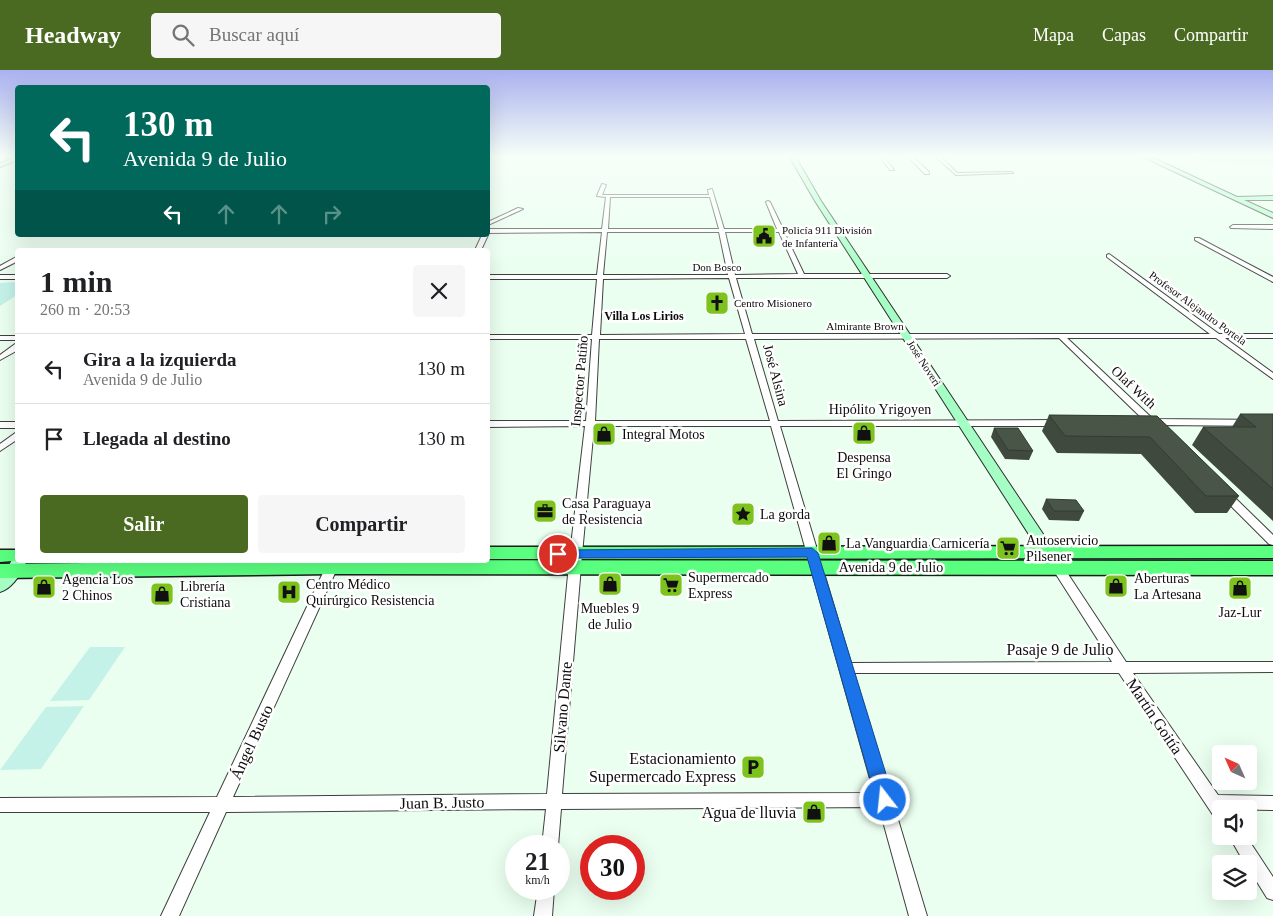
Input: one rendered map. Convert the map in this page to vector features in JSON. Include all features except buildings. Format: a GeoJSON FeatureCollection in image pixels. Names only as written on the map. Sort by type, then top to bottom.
{"type":"FeatureCollection","features":[{"type":"Feature","properties":{"kind":"main road","name":"Avenida 9 de Julio"},"geometry":{"type":"LineString","coordinates":[[490,562],[1054,560],[1273,552]]}},
{"type":"Feature","properties":{"kind":"main road","name":"Avenida 9 de Julio"},"geometry":{"type":"LineString","coordinates":[[490,554],[575,561]]}},
{"type":"Feature","properties":{"kind":"main road","name":"Avenida 9 de Julio"},"geometry":{"type":"LineString","coordinates":[[1054,560],[1273,568]]}},
{"type":"Feature","properties":{"kind":"main road","name":"Avenida 9 de Julio"},"geometry":{"type":"LineString","coordinates":[[8,566],[414,563]]}},
{"type":"Feature","properties":{"kind":"street"},"geometry":{"type":"LineString","coordinates":[[599,195],[712,196]]}},
{"type":"Feature","properties":{"kind":"street","name":"José Noveri"},"geometry":{"type":"LineString","coordinates":[[816,195],[1054,560]]}},
{"type":"Feature","properties":{"kind":"street"},"geometry":{"type":"LineString","coordinates":[[1230,195],[1273,216]]}},
{"type":"Feature","properties":{"kind":"street","name":"José Alsina"},"geometry":{"type":"LineString","coordinates":[[712,196],[732,277],[751,336],[774,422],[918,916]]}},
{"type":"Feature","properties":{"kind":"street","name":"Inspector Patiño"},"geometry":{"type":"LineString","coordinates":[[575,561],[590,423],[600,277],[608,197]]}},
{"type":"Feature","properties":{"kind":"street"},"geometry":{"type":"LineString","coordinates":[[1235,198],[1273,198]]}},
{"type":"Feature","properties":{"kind":"street"},"geometry":{"type":"LineString","coordinates":[[768,202],[800,275]]}},
{"type":"Feature","properties":{"kind":"street"},"geometry":{"type":"LineString","coordinates":[[490,223],[520,209]]}},
{"type":"Feature","properties":{"kind":"street"},"geometry":{"type":"LineString","coordinates":[[1233,227],[1273,227]]}},
{"type":"Feature","properties":{"kind":"street"},"geometry":{"type":"LineString","coordinates":[[490,231],[838,230]]}},
{"type":"Feature","properties":{"kind":"street"},"geometry":{"type":"LineString","coordinates":[[1197,239],[1271,278]]}},
{"type":"Feature","properties":{"kind":"street","name":"Profesor Alejandro Portela"},"geometry":{"type":"LineString","coordinates":[[1109,256],[1273,377]]}},
{"type":"Feature","properties":{"kind":"street"},"geometry":{"type":"LineString","coordinates":[[0,268],[15,260]]}},
{"type":"Feature","properties":{"kind":"street","name":"Don Bosco"},"geometry":{"type":"LineString","coordinates":[[490,277],[947,276]]}},
{"type":"Feature","properties":{"kind":"street"},"geometry":{"type":"LineString","coordinates":[[0,277],[15,277]]}},
{"type":"Feature","properties":{"kind":"street","name":"Almirante Brown"},"geometry":{"type":"LineString","coordinates":[[490,337],[1062,338],[1273,336]]}},
{"type":"Feature","properties":{"kind":"street"},"geometry":{"type":"LineString","coordinates":[[0,338],[15,338]]}},
{"type":"Feature","properties":{"kind":"street","name":"Olaf With"},"geometry":{"type":"LineString","coordinates":[[1062,338],[1146,422],[1166,436]]}},
{"type":"Feature","properties":{"kind":"street"},"geometry":{"type":"LineString","coordinates":[[0,358],[15,348]]}},
{"type":"Feature","properties":{"kind":"street","name":"Hipólito Yrigoyen"},"geometry":{"type":"LineString","coordinates":[[490,424],[774,422],[1072,423]]}},
{"type":"Feature","properties":{"kind":"street"},"geometry":{"type":"LineString","coordinates":[[1146,422],[1273,423]]}},
{"type":"Feature","properties":{"kind":"street"},"geometry":{"type":"LineString","coordinates":[[0,425],[15,425]]}},
{"type":"Feature","properties":{"kind":"street"},"geometry":{"type":"LineString","coordinates":[[0,448],[15,436]]}},
{"type":"Feature","properties":{"kind":"street"},"geometry":{"type":"LineString","coordinates":[[1216,485],[1273,541]]}},
{"type":"Feature","properties":{"kind":"street","name":"Martín Goitía"},"geometry":{"type":"LineString","coordinates":[[1054,560],[1122,667],[1213,800]]}},
{"type":"Feature","properties":{"kind":"street","name":"Silvano Dante"},"geometry":{"type":"LineString","coordinates":[[551,835],[575,561]]}},
{"type":"Feature","properties":{"kind":"street","name":"Ángel Busto"},"geometry":{"type":"LineString","coordinates":[[170,916],[333,564]]}},
{"type":"Feature","properties":{"kind":"street","name":"Pasaje 9 de Julio"},"geometry":{"type":"LineString","coordinates":[[847,668],[1273,667]]}},
{"type":"Feature","properties":{"kind":"street","name":"Juan B. Justo"},"geometry":{"type":"LineString","coordinates":[[0,805],[221,805],[554,800],[885,800]]}},
{"type":"Feature","properties":{"kind":"street"},"geometry":{"type":"LineString","coordinates":[[1257,804],[1273,803]]}},
{"type":"Feature","properties":{"kind":"street"},"geometry":{"type":"LineString","coordinates":[[1243,845],[1273,892]]}},
{"type":"Feature","properties":{"kind":"street"},"geometry":{"type":"LineString","coordinates":[[543,916],[545,900]]}},
{"type":"Feature","properties":{"kind":"shaded area"},"geometry":{"type":"Polygon","coordinates":[[[15,282],[15,296],[0,306],[0,283],[15,282]]]}},
{"type":"Feature","properties":{"kind":"shaded area"},"geometry":{"type":"Polygon","coordinates":[[[1029,557],[1033,562],[820,563],[819,558],[1029,557]]]}},
{"type":"Feature","properties":{"kind":"shaded area"},"geometry":{"type":"Polygon","coordinates":[[[1064,557],[1273,558],[1273,564],[1068,563],[1064,557]]]}},
{"type":"Feature","properties":{"kind":"shaded area"},"geometry":{"type":"Polygon","coordinates":[[[581,558],[791,559],[792,564],[580,562],[581,558]]]}},
{"type":"Feature","properties":{"kind":"shaded area"},"geometry":{"type":"Polygon","coordinates":[[[36,563],[320,563],[319,565],[34,565],[36,563]]]}},
{"type":"Feature","properties":{"kind":"shaded area"},"geometry":{"type":"Polygon","coordinates":[[[90,647],[125,647],[89,700],[50,701],[90,647]]]}},
{"type":"Feature","properties":{"kind":"shaded area"},"geometry":{"type":"Polygon","coordinates":[[[84,706],[41,769],[0,770],[46,707],[84,706]]]}},
{"type":"Feature","properties":{"kind":"place","name":"Policía 911 División de Infantería"},"geometry":{"type":"Point","coordinates":[764,236]}},
{"type":"Feature","properties":{"kind":"place","name":"Centro Misionero"},"geometry":{"type":"Point","coordinates":[717,303]}},
{"type":"Feature","properties":{"kind":"place","name":"Despensa El Gringo"},"geometry":{"type":"Point","coordinates":[864,433]}},
{"type":"Feature","properties":{"kind":"place","name":"Integral Motos"},"geometry":{"type":"Point","coordinates":[604,434]}},
{"type":"Feature","properties":{"kind":"place","name":"Casa Paraguaya de Resistencia"},"geometry":{"type":"Point","coordinates":[545,511]}},
{"type":"Feature","properties":{"kind":"place","name":"La gorda"},"geometry":{"type":"Point","coordinates":[743,514]}},
{"type":"Feature","properties":{"kind":"place","name":"La Vanguardia Carnicería"},"geometry":{"type":"Point","coordinates":[829,543]}},
{"type":"Feature","properties":{"kind":"place","name":"Autoservicio Pilsener"},"geometry":{"type":"Point","coordinates":[1008,548]}},
{"type":"Feature","properties":{"kind":"place","name":"Muebles 9 de Julio"},"geometry":{"type":"Point","coordinates":[610,584]}},
{"type":"Feature","properties":{"kind":"place","name":"Supermercado Express"},"geometry":{"type":"Point","coordinates":[671,585]}},
{"type":"Feature","properties":{"kind":"place","name":"Aberturas La Artesana"},"geometry":{"type":"Point","coordinates":[1116,586]}},
{"type":"Feature","properties":{"kind":"place","name":"Agencia Los 2 Chinos"},"geometry":{"type":"Point","coordinates":[44,587]}},
{"type":"Feature","properties":{"kind":"place","name":"Jaz-Lur"},"geometry":{"type":"Point","coordinates":[1240,588]}},
{"type":"Feature","properties":{"kind":"place","name":"Centro Médico Quirúrgico Resistencia"},"geometry":{"type":"Point","coordinates":[289,592]}},
{"type":"Feature","properties":{"kind":"place","name":"Librería Cristiana"},"geometry":{"type":"Point","coordinates":[162,594]}},
{"type":"Feature","properties":{"kind":"place","name":"Estacionamiento Supermercado Express"},"geometry":{"type":"Point","coordinates":[753,767]}},
{"type":"Feature","properties":{"kind":"place","name":"Agua de lluvia"},"geometry":{"type":"Point","coordinates":[814,812]}},
{"type":"Feature","properties":{"kind":"district","name":"Villa Los Lirios"},"geometry":{"type":"Point","coordinates":[644,316]}},
{"type":"Feature","properties":{"kind":"route"},"geometry":{"type":"LineString","coordinates":[[558,554],[812,553],[885,800]]}}]}
